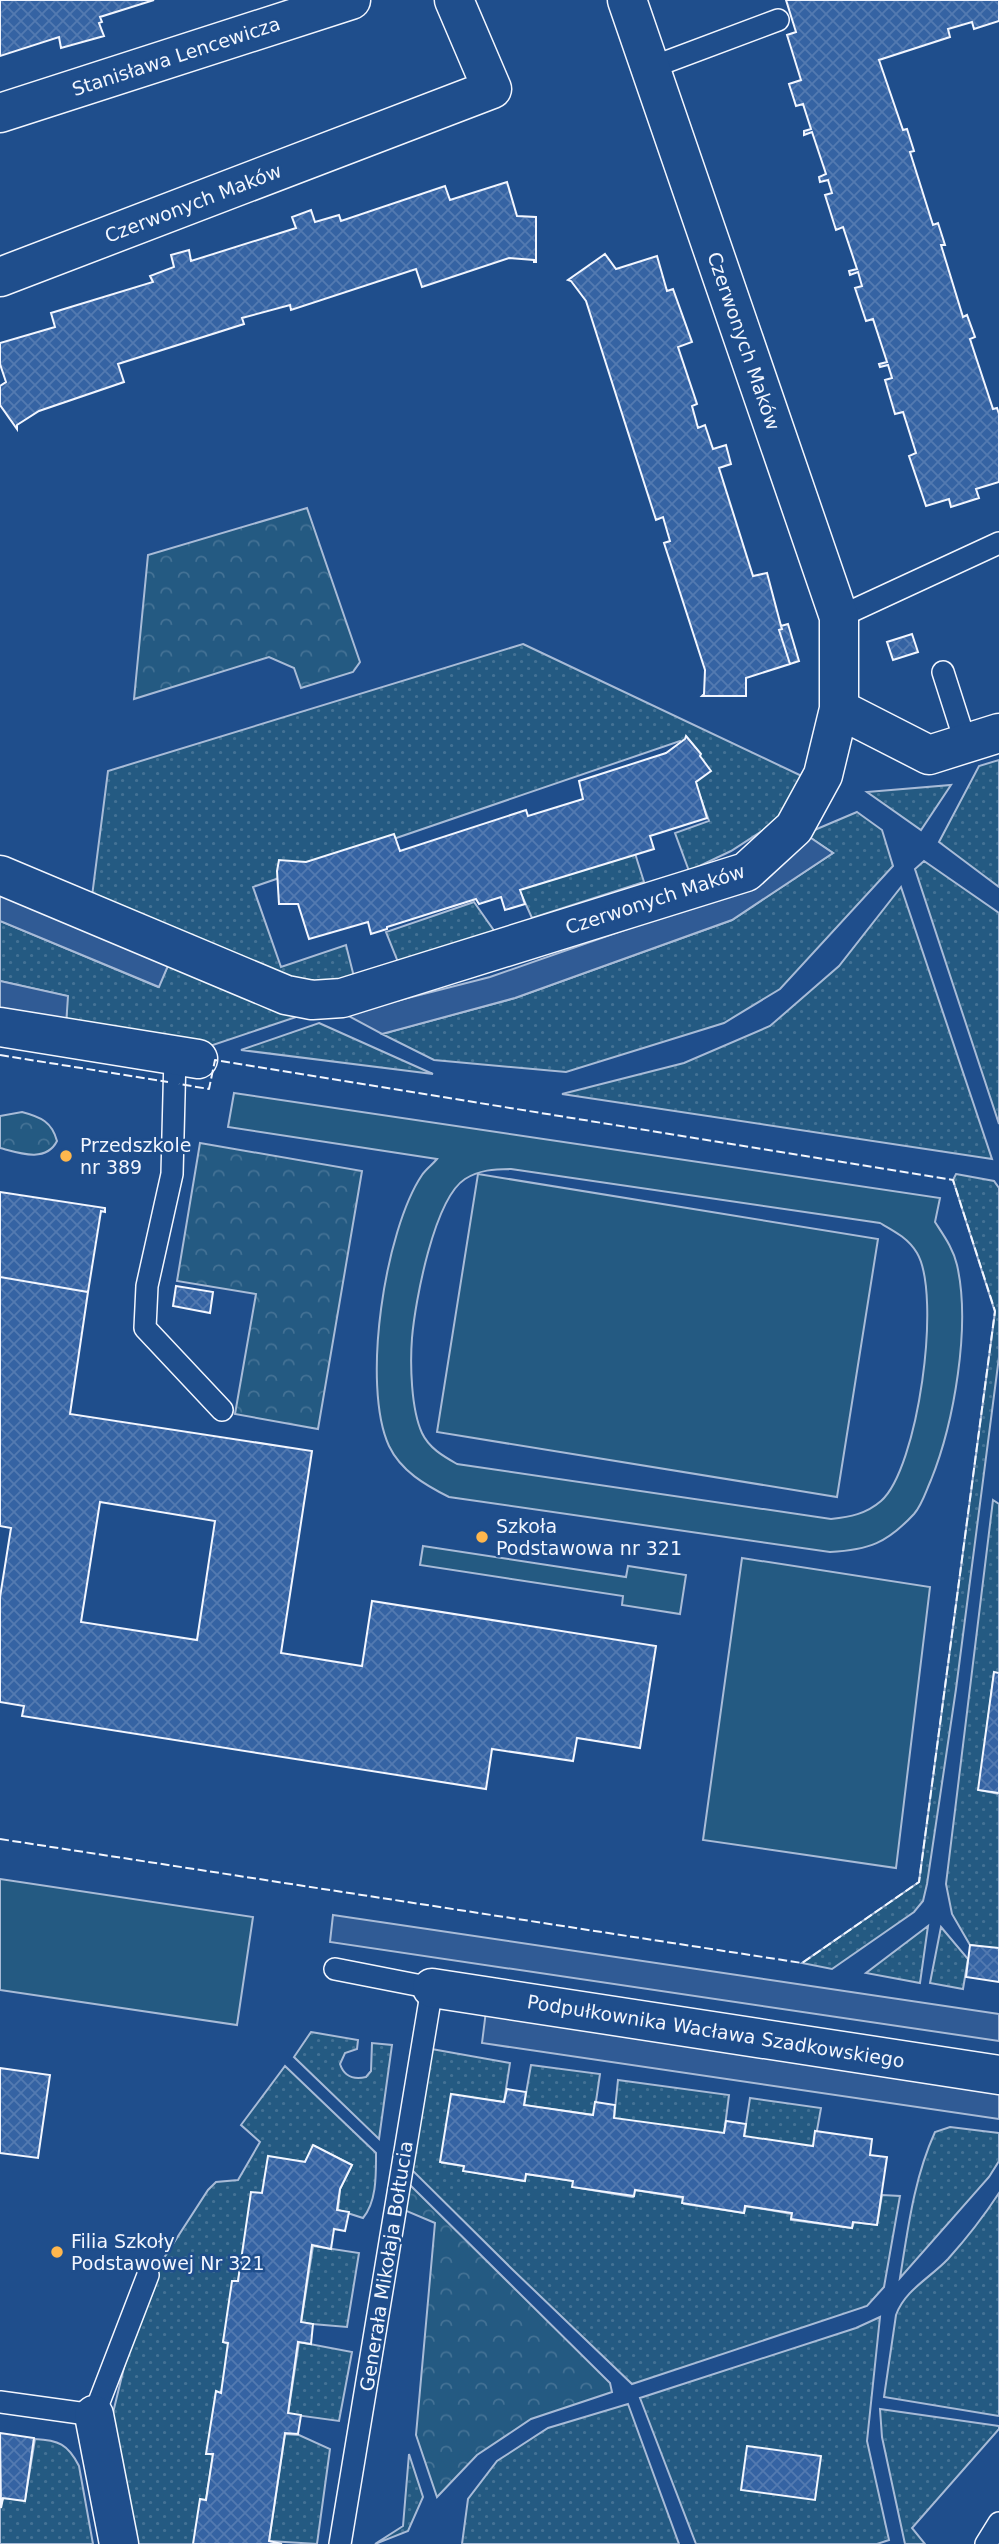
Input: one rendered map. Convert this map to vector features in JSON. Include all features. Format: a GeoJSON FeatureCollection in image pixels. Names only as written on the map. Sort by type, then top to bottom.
{"type":"FeatureCollection","features":[{"type":"Feature","properties":{"kind":"street","name":"Stanisława Lencewicza"},"geometry":{"type":"LineString","coordinates":[[0,113],[352,0]]}},
{"type":"Feature","properties":{"kind":"street","name":"Czerwonych Maków"},"geometry":{"type":"LineString","coordinates":[[0,277],[492,89],[454,0]]}},
{"type":"Feature","properties":{"kind":"street","name":"Czerwonych Maków"},"geometry":{"type":"LineString","coordinates":[[0,875],[286,995],[312,1000],[342,998],[746,873],[794,828],[823,775],[839,709],[839,617],[627,0]]}},
{"type":"Feature","properties":{"kind":"street"},"geometry":{"type":"LineString","coordinates":[[839,709],[929,755],[983,738]]}},
{"type":"Feature","properties":{"kind":"street"},"geometry":{"type":"LineString","coordinates":[[0,1027],[186,1058]]}},
{"type":"Feature","properties":{"kind":"street","name":"Podpułkownika Wacława Szadkowskiego"},"geometry":{"type":"LineString","coordinates":[[432,1987],[999,2075]]}},
{"type":"Feature","properties":{"kind":"street"},"geometry":{"type":"LineString","coordinates":[[94,2415],[119,2544]]}},
{"type":"Feature","properties":{"kind":"lane"},"geometry":{"type":"LineString","coordinates":[[650,68],[778,20]]}},
{"type":"Feature","properties":{"kind":"lane"},"geometry":{"type":"LineString","coordinates":[[839,617],[999,543]]}},
{"type":"Feature","properties":{"kind":"lane"},"geometry":{"type":"LineString","coordinates":[[943,672],[983,738]]}},
{"type":"Feature","properties":{"kind":"lane"},"geometry":{"type":"LineString","coordinates":[[186,1058],[172,1174],[147,1286],[145,1328],[222,1410]]}},
{"type":"Feature","properties":{"kind":"lane"},"geometry":{"type":"LineString","coordinates":[[335,1969],[432,1987]]}},
{"type":"Feature","properties":{"kind":"lane","name":"Generała Mikołaja Bołtucia"},"geometry":{"type":"LineString","coordinates":[[340,2544],[432,1987]]}},
{"type":"Feature","properties":{"kind":"lane"},"geometry":{"type":"LineString","coordinates":[[0,2402],[94,2415],[148,2275]]}},
{"type":"Feature","properties":{"kind":"lane"},"geometry":{"type":"LineString","coordinates":[[986,2544],[999,2523]]}},
{"type":"Feature","properties":{"kind":"green space"},"geometry":{"type":"Polygon","coordinates":[[[307,508],[360,662],[353,672],[301,688],[294,668],[269,657],[134,699],[148,555],[307,508]]]}},
{"type":"Feature","properties":{"kind":"green space"},"geometry":{"type":"Polygon","coordinates":[[[523,644],[806,778],[779,820],[731,851],[689,871],[675,833],[709,821],[680,741],[253,887],[281,967],[346,945],[354,977],[326,984],[290,984],[91,904],[108,771],[523,644]]]}},
{"type":"Feature","properties":{"kind":"green space"},"geometry":{"type":"Polygon","coordinates":[[[999,760],[999,887],[939,842],[979,766],[999,760]]]}},
{"type":"Feature","properties":{"kind":"green space"},"geometry":{"type":"Polygon","coordinates":[[[951,785],[921,830],[867,792],[951,785]]]}},
{"type":"Feature","properties":{"kind":"green space"},"geometry":{"type":"Polygon","coordinates":[[[857,812],[882,830],[893,866],[780,989],[724,1023],[566,1072],[434,1060],[382,1034],[515,998],[732,920],[833,853],[805,834],[857,812]]]}},
{"type":"Feature","properties":{"kind":"green space"},"geometry":{"type":"Polygon","coordinates":[[[633,847],[644,882],[532,918],[518,887],[633,847]]]}},
{"type":"Feature","properties":{"kind":"green space"},"geometry":{"type":"Polygon","coordinates":[[[924,861],[999,913],[999,1124],[915,869],[924,861]]]}},
{"type":"Feature","properties":{"kind":"green space"},"geometry":{"type":"Polygon","coordinates":[[[901,887],[992,1159],[562,1094],[684,1063],[770,1026],[839,966],[901,887]]]}},
{"type":"Feature","properties":{"kind":"green space"},"geometry":{"type":"Polygon","coordinates":[[[474,902],[495,932],[398,962],[386,932],[474,902]]]}},
{"type":"Feature","properties":{"kind":"green space"},"geometry":{"type":"Polygon","coordinates":[[[0,921],[158,987],[170,961],[305,1014],[210,1046],[66,1026],[67,996],[0,981],[0,921]]]}},
{"type":"Feature","properties":{"kind":"green space"},"geometry":{"type":"Polygon","coordinates":[[[319,1023],[433,1074],[241,1050],[319,1023]]]}},
{"type":"Feature","properties":{"kind":"green space"},"geometry":{"type":"Polygon","coordinates":[[[234,1093],[940,1198],[935,1222],[951,1248],[957,1265],[961,1289],[961,1345],[947,1431],[931,1480],[919,1506],[914,1514],[886,1538],[867,1547],[830,1552],[449,1497],[414,1476],[394,1455],[381,1419],[377,1386],[381,1308],[397,1232],[422,1175],[437,1159],[228,1127],[234,1093]],[[511,1169],[470,1176],[454,1190],[444,1207],[428,1252],[417,1301],[411,1373],[413,1399],[422,1433],[432,1447],[457,1464],[831,1519],[864,1512],[881,1501],[894,1483],[906,1455],[922,1381],[926,1341],[924,1274],[917,1253],[905,1239],[880,1223],[511,1169]]]}},
{"type":"Feature","properties":{"kind":"green space"},"geometry":{"type":"Polygon","coordinates":[[[22,1112],[40,1118],[49,1125],[57,1141],[52,1148],[32,1155],[0,1148],[0,1116],[22,1112]]]}},
{"type":"Feature","properties":{"kind":"green space"},"geometry":{"type":"Polygon","coordinates":[[[200,1143],[362,1171],[318,1429],[235,1414],[256,1294],[177,1281],[200,1143]]]}},
{"type":"Feature","properties":{"kind":"green space"},"geometry":{"type":"Polygon","coordinates":[[[478,1174],[878,1239],[837,1497],[437,1432],[478,1174]]]}},
{"type":"Feature","properties":{"kind":"green space"},"geometry":{"type":"Polygon","coordinates":[[[956,1174],[994,1181],[999,1188],[999,1357],[956,1689],[927,1884],[923,1901],[914,1912],[832,1969],[802,1963],[919,1882],[995,1312],[953,1180],[956,1174]]]}},
{"type":"Feature","properties":{"kind":"green space"},"geometry":{"type":"Polygon","coordinates":[[[993,1500],[999,1504],[999,1674],[994,1673],[979,1790],[999,1794],[999,1949],[970,1945],[952,1914],[946,1884],[993,1500]]]}},
{"type":"Feature","properties":{"kind":"green space"},"geometry":{"type":"Polygon","coordinates":[[[423,1546],[626,1577],[628,1566],[686,1575],[680,1614],[622,1605],[623,1596],[420,1565],[423,1546]]]}},
{"type":"Feature","properties":{"kind":"green space"},"geometry":{"type":"Polygon","coordinates":[[[742,1558],[930,1587],[896,1868],[703,1840],[742,1558]]]}},
{"type":"Feature","properties":{"kind":"green space"},"geometry":{"type":"Polygon","coordinates":[[[0,1879],[253,1917],[237,2025],[0,1990],[0,1879]]]}},
{"type":"Feature","properties":{"kind":"green space"},"geometry":{"type":"Polygon","coordinates":[[[928,1926],[920,1983],[866,1973],[928,1926]]]}},
{"type":"Feature","properties":{"kind":"green space"},"geometry":{"type":"Polygon","coordinates":[[[941,1927],[968,1959],[963,1989],[930,1983],[941,1927]]]}},
{"type":"Feature","properties":{"kind":"green space"},"geometry":{"type":"Polygon","coordinates":[[[311,2032],[358,2040],[357,2049],[345,2053],[340,2064],[344,2072],[357,2078],[366,2077],[371,2071],[372,2043],[392,2045],[379,2139],[294,2057],[311,2032]]]}},
{"type":"Feature","properties":{"kind":"green space"},"geometry":{"type":"Polygon","coordinates":[[[426,2048],[510,2063],[504,2102],[451,2095],[442,2163],[464,2166],[465,2171],[524,2181],[526,2174],[573,2181],[573,2187],[633,2197],[635,2190],[684,2198],[684,2204],[744,2213],[746,2206],[792,2214],[791,2220],[852,2228],[854,2222],[877,2225],[882,2195],[900,2196],[884,2287],[867,2306],[632,2384],[409,2167],[426,2048]]]}},
{"type":"Feature","properties":{"kind":"green space"},"geometry":{"type":"Polygon","coordinates":[[[531,2065],[600,2074],[594,2115],[524,2105],[531,2065]]]}},
{"type":"Feature","properties":{"kind":"green space"},"geometry":{"type":"Polygon","coordinates":[[[285,2066],[376,2153],[375,2187],[371,2204],[363,2218],[338,2210],[340,2189],[352,2165],[314,2146],[305,2162],[269,2157],[263,2193],[252,2193],[238,2282],[223,2342],[229,2344],[222,2393],[216,2393],[207,2453],[213,2455],[206,2500],[194,2544],[132,2544],[110,2425],[129,2347],[162,2261],[208,2190],[216,2182],[238,2180],[260,2142],[241,2125],[285,2066]]]}},
{"type":"Feature","properties":{"kind":"green space"},"geometry":{"type":"Polygon","coordinates":[[[618,2080],[729,2095],[724,2134],[614,2119],[618,2080]]]}},
{"type":"Feature","properties":{"kind":"green space"},"geometry":{"type":"Polygon","coordinates":[[[750,2098],[821,2108],[814,2147],[744,2137],[750,2098]]]}},
{"type":"Feature","properties":{"kind":"green space"},"geometry":{"type":"Polygon","coordinates":[[[950,2127],[999,2133],[999,2161],[989,2177],[900,2278],[922,2167],[935,2132],[950,2127]]]}},
{"type":"Feature","properties":{"kind":"green space"},"geometry":{"type":"Polygon","coordinates":[[[408,2183],[610,2383],[612,2392],[531,2419],[477,2455],[437,2497],[416,2435],[435,2223],[404,2210],[408,2183]]]}},
{"type":"Feature","properties":{"kind":"green space"},"geometry":{"type":"Polygon","coordinates":[[[999,2193],[999,2416],[884,2397],[896,2315],[900,2306],[912,2291],[955,2251],[999,2193]]]}},
{"type":"Feature","properties":{"kind":"green space"},"geometry":{"type":"Polygon","coordinates":[[[313,2246],[359,2253],[347,2327],[301,2323],[313,2246]]]}},
{"type":"Feature","properties":{"kind":"green space"},"geometry":{"type":"Polygon","coordinates":[[[880,2317],[867,2441],[889,2540],[877,2544],[696,2544],[640,2398],[856,2328],[880,2317]]]}},
{"type":"Feature","properties":{"kind":"green space"},"geometry":{"type":"Polygon","coordinates":[[[299,2342],[352,2352],[339,2421],[288,2414],[299,2342]]]}},
{"type":"Feature","properties":{"kind":"green space"},"geometry":{"type":"Polygon","coordinates":[[[628,2404],[679,2544],[462,2544],[468,2499],[497,2461],[548,2428],[628,2404]]]}},
{"type":"Feature","properties":{"kind":"green space"},"geometry":{"type":"Polygon","coordinates":[[[880,2409],[999,2426],[912,2528],[925,2544],[905,2544],[882,2437],[880,2409]]]}},
{"type":"Feature","properties":{"kind":"green space"},"geometry":{"type":"Polygon","coordinates":[[[285,2434],[299,2435],[330,2449],[317,2544],[269,2541],[285,2434]]]}},
{"type":"Feature","properties":{"kind":"green space"},"geometry":{"type":"Polygon","coordinates":[[[35,2439],[62,2445],[79,2466],[93,2544],[0,2544],[0,2508],[3,2498],[25,2500],[35,2439]]]}},
{"type":"Feature","properties":{"kind":"green space"},"geometry":{"type":"Polygon","coordinates":[[[409,2454],[423,2497],[408,2531],[375,2544],[403,2526],[409,2454]]]}},
{"type":"Feature","properties":{"kind":"shaded area"},"geometry":{"type":"Polygon","coordinates":[[[805,834],[833,853],[732,920],[515,998],[382,1034],[345,1014],[490,977],[733,892],[805,834]]]}},
{"type":"Feature","properties":{"kind":"shaded area"},"geometry":{"type":"Polygon","coordinates":[[[0,891],[170,961],[159,987],[0,921],[0,891]]]}},
{"type":"Feature","properties":{"kind":"shaded area"},"geometry":{"type":"Polygon","coordinates":[[[0,981],[68,996],[66,1026],[0,1011],[0,981]]]}},
{"type":"Feature","properties":{"kind":"shaded area"},"geometry":{"type":"Polygon","coordinates":[[[333,1915],[999,2014],[999,2041],[330,1942],[333,1915]]]}},
{"type":"Feature","properties":{"kind":"shaded area"},"geometry":{"type":"Polygon","coordinates":[[[486,2011],[999,2087],[999,2119],[482,2043],[486,2011]]]}},
{"type":"Feature","properties":{"kind":"building"},"geometry":{"type":"Polygon","coordinates":[[[0,0],[154,0],[100,17],[102,22],[99,23],[104,36],[61,48],[59,37],[0,56],[0,0]]]}},
{"type":"Feature","properties":{"kind":"building"},"geometry":{"type":"Polygon","coordinates":[[[786,0],[999,0],[999,21],[974,29],[972,22],[948,29],[950,37],[879,60],[903,130],[907,129],[914,151],[910,152],[933,225],[938,223],[945,245],[941,245],[963,317],[967,315],[975,337],[970,339],[993,409],[997,408],[999,414],[999,482],[976,489],[979,498],[951,507],[949,499],[926,506],[909,456],[916,453],[903,412],[895,414],[885,380],[892,378],[888,365],[880,367],[879,364],[887,362],[873,319],[866,321],[855,288],[862,286],[858,272],[850,275],[849,271],[857,269],[843,227],[836,230],[825,195],[832,193],[828,180],[820,182],[819,177],[826,174],[812,132],[804,135],[804,131],[811,129],[803,104],[796,106],[789,84],[801,80],[787,35],[796,32],[786,0]]]}},
{"type":"Feature","properties":{"kind":"building"},"geometry":{"type":"Polygon","coordinates":[[[507,182],[517,216],[536,217],[536,262],[509,258],[422,287],[416,269],[291,310],[290,305],[242,318],[244,324],[118,364],[124,382],[39,411],[17,425],[17,429],[0,405],[0,386],[6,382],[0,364],[0,343],[55,327],[51,313],[153,282],[150,276],[174,267],[171,255],[189,250],[191,261],[296,228],[292,217],[311,210],[315,222],[339,215],[341,221],[445,186],[450,200],[507,182]]]}},
{"type":"Feature","properties":{"kind":"building"},"geometry":{"type":"Polygon","coordinates":[[[605,254],[616,269],[657,256],[667,291],[673,289],[692,342],[678,347],[697,404],[692,406],[698,428],[705,425],[713,449],[726,445],[731,464],[719,468],[753,576],[767,573],[782,629],[779,630],[790,664],[746,678],[746,696],[702,696],[705,670],[664,543],[670,541],[663,517],[656,520],[586,301],[568,280],[605,254]]]}},
{"type":"Feature","properties":{"kind":"building"},"geometry":{"type":"Polygon","coordinates":[[[788,624],[799,661],[790,664],[779,630],[782,629],[781,626],[788,624]]]}},
{"type":"Feature","properties":{"kind":"building"},"geometry":{"type":"Polygon","coordinates":[[[912,634],[918,652],[893,660],[887,642],[912,634]]]}},
{"type":"Feature","properties":{"kind":"building"},"geometry":{"type":"Polygon","coordinates":[[[686,736],[711,771],[696,782],[707,818],[650,836],[654,849],[520,890],[525,904],[505,910],[501,897],[479,904],[476,899],[371,934],[368,922],[309,939],[298,904],[279,904],[279,860],[306,862],[394,834],[400,851],[526,810],[528,816],[583,799],[579,781],[666,753],[686,736]]]}},
{"type":"Feature","properties":{"kind":"building"},"geometry":{"type":"Polygon","coordinates":[[[0,1192],[105,1208],[105,1212],[101,1211],[88,1292],[0,1277],[0,1192]]]}},
{"type":"Feature","properties":{"kind":"building"},"geometry":{"type":"Polygon","coordinates":[[[0,1277],[88,1292],[70,1414],[312,1451],[281,1653],[362,1666],[372,1601],[656,1646],[640,1748],[577,1738],[573,1761],[492,1749],[486,1789],[22,1716],[24,1706],[0,1702],[0,1597],[11,1528],[0,1526],[0,1277]],[[100,1502],[81,1622],[197,1640],[215,1521],[100,1502]]]}},
{"type":"Feature","properties":{"kind":"building"},"geometry":{"type":"Polygon","coordinates":[[[176,1286],[213,1292],[210,1313],[173,1306],[176,1286]]]}},
{"type":"Feature","properties":{"kind":"building"},"geometry":{"type":"Polygon","coordinates":[[[994,1672],[999,1673],[999,1793],[978,1790],[994,1672]]]}},
{"type":"Feature","properties":{"kind":"building"},"geometry":{"type":"Polygon","coordinates":[[[970,1945],[999,1948],[999,1982],[966,1977],[970,1945]]]}},
{"type":"Feature","properties":{"kind":"building"},"geometry":{"type":"Polygon","coordinates":[[[0,2068],[50,2075],[38,2158],[0,2153],[0,2068]]]}},
{"type":"Feature","properties":{"kind":"building"},"geometry":{"type":"Polygon","coordinates":[[[507,2089],[526,2092],[524,2105],[593,2115],[595,2102],[615,2105],[614,2118],[724,2133],[726,2121],[746,2124],[744,2136],[813,2146],[815,2131],[872,2139],[870,2155],[887,2157],[877,2225],[853,2222],[852,2228],[791,2219],[792,2213],[745,2206],[744,2213],[682,2203],[683,2197],[635,2190],[634,2196],[572,2187],[573,2181],[526,2174],[525,2181],[463,2171],[464,2166],[440,2162],[451,2094],[504,2102],[507,2089]]]}},
{"type":"Feature","properties":{"kind":"building"},"geometry":{"type":"Polygon","coordinates":[[[313,2145],[352,2165],[340,2189],[337,2210],[349,2212],[345,2231],[334,2229],[331,2249],[312,2245],[301,2322],[313,2324],[311,2344],[298,2342],[288,2413],[301,2415],[298,2434],[285,2433],[269,2541],[282,2544],[193,2544],[200,2499],[206,2500],[213,2454],[206,2454],[216,2391],[221,2393],[228,2343],[223,2342],[232,2281],[238,2281],[251,2192],[262,2193],[268,2156],[305,2162],[313,2145]]]}},
{"type":"Feature","properties":{"kind":"building"},"geometry":{"type":"Polygon","coordinates":[[[0,2433],[34,2438],[25,2501],[3,2498],[1,2508],[0,2433]]]}},
{"type":"Feature","properties":{"kind":"building"},"geometry":{"type":"Polygon","coordinates":[[[747,2446],[821,2456],[815,2500],[741,2490],[747,2446]]]}},
{"type":"Feature","properties":{"kind":"fence"},"geometry":{"type":"LineString","coordinates":[[0,1055],[168,1082]]}},
{"type":"Feature","properties":{"kind":"fence"},"geometry":{"type":"LineString","coordinates":[[0,1839],[802,1963],[919,1882],[995,1311],[953,1180],[215,1060],[209,1089],[179,1084]]}},
{"type":"Feature","properties":{"kind":"place","name":"Przedszkole nr 389"},"geometry":{"type":"Point","coordinates":[66,1156]}},
{"type":"Feature","properties":{"kind":"place","name":"Szkoła Podstawowa nr 321"},"geometry":{"type":"Point","coordinates":[482,1537]}},
{"type":"Feature","properties":{"kind":"place","name":"Filia Szkoły Podstawowej Nr 321"},"geometry":{"type":"Point","coordinates":[57,2252]}}]}
